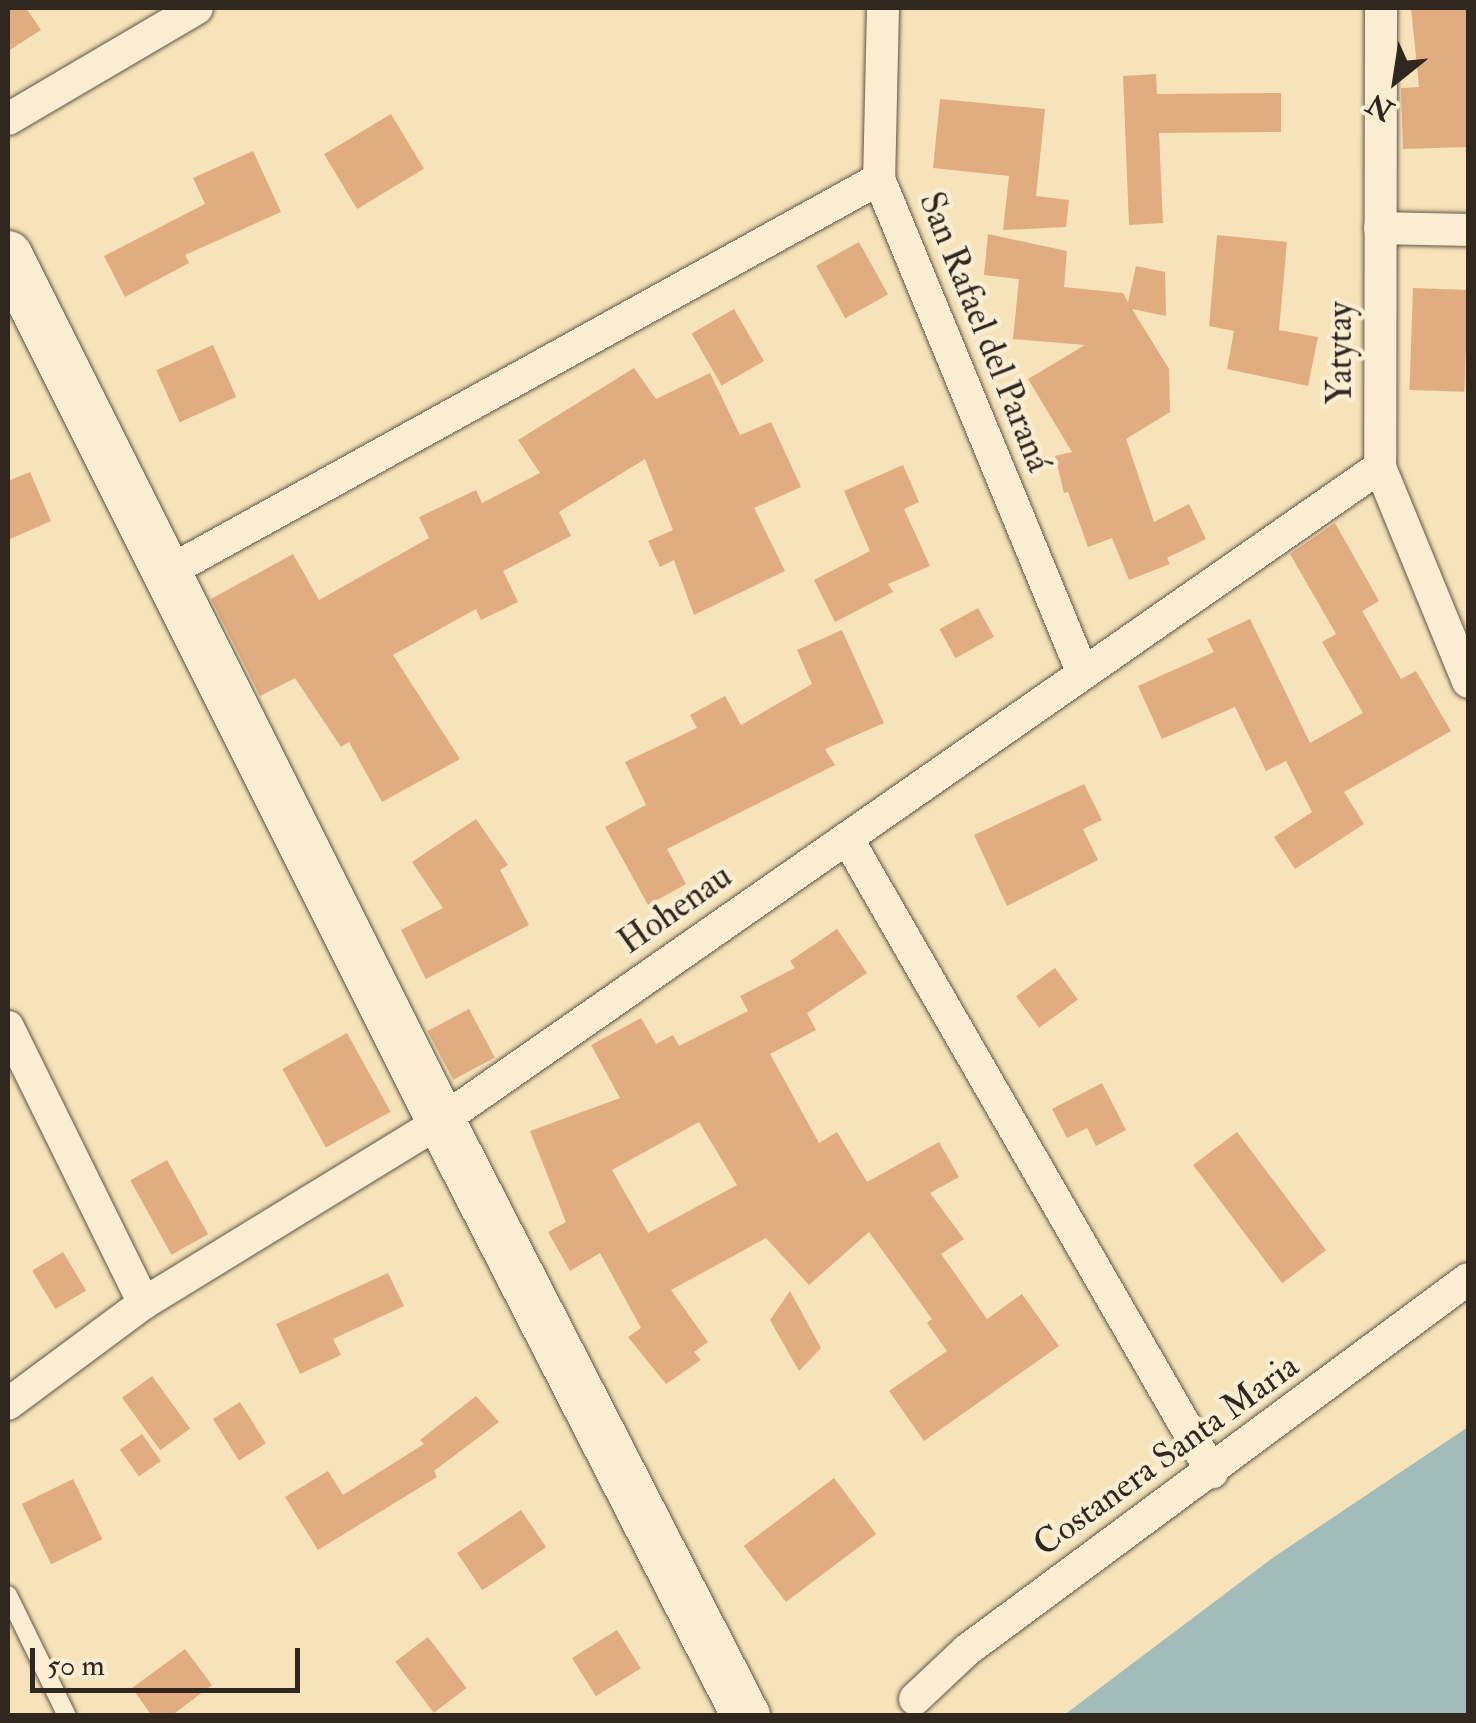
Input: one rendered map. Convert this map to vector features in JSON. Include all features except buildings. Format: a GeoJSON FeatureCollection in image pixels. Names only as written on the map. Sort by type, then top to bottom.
{"type":"FeatureCollection","features":[{"type":"Feature","properties":{"kind":"main road"},"geometry":{"type":"LineString","coordinates":[[8,256],[441,1122],[746,1716]]}},
{"type":"Feature","properties":{"kind":"street"},"geometry":{"type":"LineString","coordinates":[[8,119],[197,8]]}},
{"type":"Feature","properties":{"kind":"street","name":"San Rafael del Paraná"},"geometry":{"type":"LineString","coordinates":[[883,8],[879,179],[1083,674]]}},
{"type":"Feature","properties":{"kind":"street","name":"Yatytay"},"geometry":{"type":"LineString","coordinates":[[1381,8],[1380,467],[1468,682]]}},
{"type":"Feature","properties":{"kind":"street"},"geometry":{"type":"LineString","coordinates":[[166,573],[879,179]]}},
{"type":"Feature","properties":{"kind":"street"},"geometry":{"type":"LineString","coordinates":[[1380,228],[1468,230]]}},
{"type":"Feature","properties":{"kind":"street","name":"Hohenau"},"geometry":{"type":"LineString","coordinates":[[8,1404],[144,1303],[441,1122],[1380,467]]}},
{"type":"Feature","properties":{"kind":"street"},"geometry":{"type":"LineString","coordinates":[[847,838],[1212,1472]]}},
{"type":"Feature","properties":{"kind":"street"},"geometry":{"type":"LineString","coordinates":[[8,1027],[144,1303]]}},
{"type":"Feature","properties":{"kind":"street","name":"Costanera Santa Maria"},"geometry":{"type":"LineString","coordinates":[[915,1699],[967,1650],[1468,1279]]}},
{"type":"Feature","properties":{"kind":"lane"},"geometry":{"type":"LineString","coordinates":[[8,1595],[68,1716]]}},
{"type":"Feature","properties":{"kind":"water"},"geometry":{"type":"Polygon","coordinates":[[[1468,1427],[1468,1715],[1064,1715],[1274,1557],[1468,1427]]]}}]}
